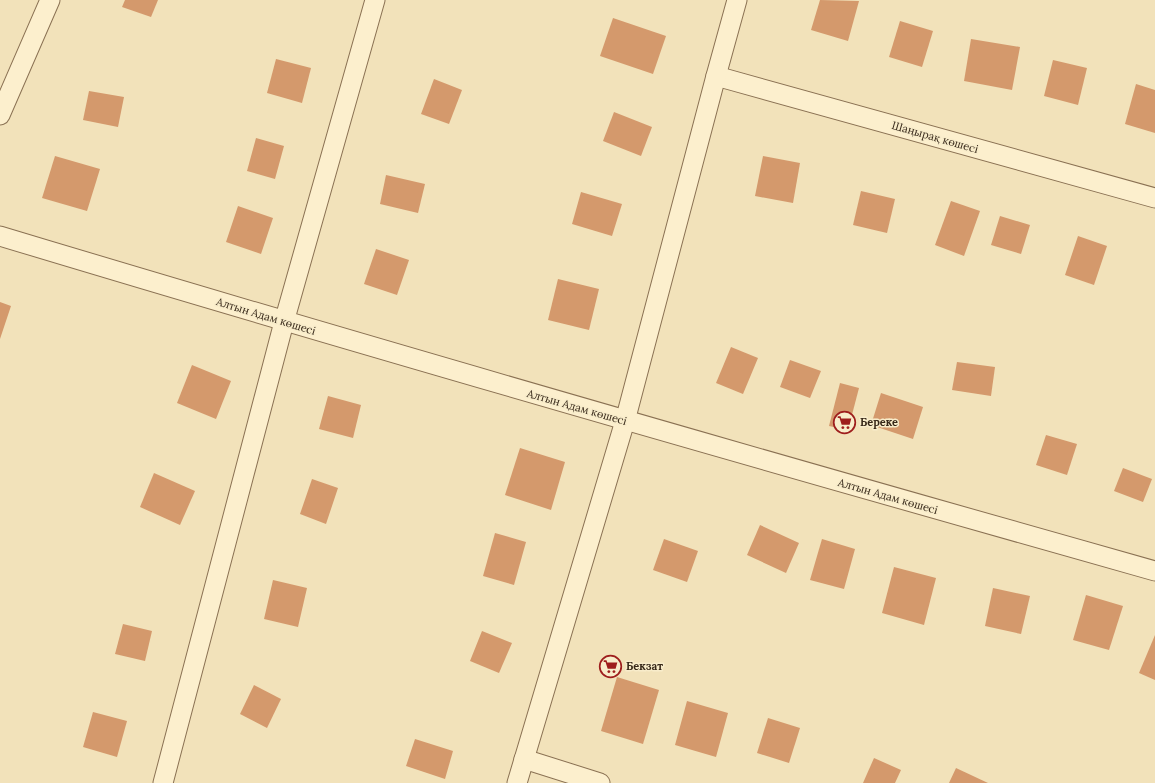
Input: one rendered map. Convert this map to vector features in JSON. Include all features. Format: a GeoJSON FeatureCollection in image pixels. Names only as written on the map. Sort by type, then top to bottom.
{"type":"FeatureCollection","features":[{"type":"Feature","properties":{"kind":"street"},"geometry":{"type":"LineString","coordinates":[[0,115],[50,0]]}},
{"type":"Feature","properties":{"kind":"street"},"geometry":{"type":"LineString","coordinates":[[163,783],[284,322],[375,0]]}},
{"type":"Feature","properties":{"kind":"street"},"geometry":{"type":"LineString","coordinates":[[517,783],[625,421],[737,0]]}},
{"type":"Feature","properties":{"kind":"street","name":"Шаңырақ көшесі"},"geometry":{"type":"LineString","coordinates":[[716,76],[1155,198]]}},
{"type":"Feature","properties":{"kind":"street","name":"Алтын Адам көшесі"},"geometry":{"type":"LineString","coordinates":[[0,236],[284,322],[625,421],[1155,571]]}},
{"type":"Feature","properties":{"kind":"street"},"geometry":{"type":"LineString","coordinates":[[524,760],[600,783]]}},
{"type":"Feature","properties":{"kind":"building"},"geometry":{"type":"Polygon","coordinates":[[[125,0],[158,0],[151,17],[122,7],[125,0]]]}},
{"type":"Feature","properties":{"kind":"building"},"geometry":{"type":"Polygon","coordinates":[[[820,0],[859,1],[848,41],[811,30],[820,0]]]}},
{"type":"Feature","properties":{"kind":"building"},"geometry":{"type":"Polygon","coordinates":[[[613,18],[666,36],[653,74],[600,56],[613,18]]]}},
{"type":"Feature","properties":{"kind":"building"},"geometry":{"type":"Polygon","coordinates":[[[900,21],[933,31],[922,67],[889,57],[900,21]]]}},
{"type":"Feature","properties":{"kind":"building"},"geometry":{"type":"Polygon","coordinates":[[[971,39],[1020,47],[1012,90],[964,81],[971,39]]]}},
{"type":"Feature","properties":{"kind":"building"},"geometry":{"type":"Polygon","coordinates":[[[276,59],[311,68],[302,103],[267,93],[276,59]]]}},
{"type":"Feature","properties":{"kind":"building"},"geometry":{"type":"Polygon","coordinates":[[[1053,60],[1087,68],[1078,105],[1044,96],[1053,60]]]}},
{"type":"Feature","properties":{"kind":"building"},"geometry":{"type":"Polygon","coordinates":[[[434,79],[462,90],[449,124],[421,114],[434,79]]]}},
{"type":"Feature","properties":{"kind":"building"},"geometry":{"type":"Polygon","coordinates":[[[1136,84],[1155,90],[1155,133],[1125,124],[1136,84]]]}},
{"type":"Feature","properties":{"kind":"building"},"geometry":{"type":"Polygon","coordinates":[[[89,91],[124,97],[118,127],[83,120],[89,91]]]}},
{"type":"Feature","properties":{"kind":"building"},"geometry":{"type":"Polygon","coordinates":[[[614,112],[652,127],[641,156],[603,141],[614,112]]]}},
{"type":"Feature","properties":{"kind":"building"},"geometry":{"type":"Polygon","coordinates":[[[256,138],[284,146],[275,179],[247,171],[256,138]]]}},
{"type":"Feature","properties":{"kind":"building"},"geometry":{"type":"Polygon","coordinates":[[[55,156],[100,169],[87,211],[42,198],[55,156]]]}},
{"type":"Feature","properties":{"kind":"building"},"geometry":{"type":"Polygon","coordinates":[[[763,156],[800,163],[793,203],[755,196],[763,156]]]}},
{"type":"Feature","properties":{"kind":"building"},"geometry":{"type":"Polygon","coordinates":[[[386,175],[425,184],[418,213],[380,204],[386,175]]]}},
{"type":"Feature","properties":{"kind":"building"},"geometry":{"type":"Polygon","coordinates":[[[861,191],[895,199],[887,233],[853,225],[861,191]]]}},
{"type":"Feature","properties":{"kind":"building"},"geometry":{"type":"Polygon","coordinates":[[[581,192],[622,204],[612,236],[572,224],[581,192]]]}},
{"type":"Feature","properties":{"kind":"building"},"geometry":{"type":"Polygon","coordinates":[[[951,201],[980,211],[964,256],[935,245],[951,201]]]}},
{"type":"Feature","properties":{"kind":"building"},"geometry":{"type":"Polygon","coordinates":[[[238,206],[273,218],[261,254],[226,242],[238,206]]]}},
{"type":"Feature","properties":{"kind":"building"},"geometry":{"type":"Polygon","coordinates":[[[1000,216],[1030,225],[1021,254],[991,245],[1000,216]]]}},
{"type":"Feature","properties":{"kind":"building"},"geometry":{"type":"Polygon","coordinates":[[[1078,236],[1107,246],[1094,285],[1065,275],[1078,236]]]}},
{"type":"Feature","properties":{"kind":"building"},"geometry":{"type":"Polygon","coordinates":[[[376,249],[409,260],[397,295],[364,284],[376,249]]]}},
{"type":"Feature","properties":{"kind":"building"},"geometry":{"type":"Polygon","coordinates":[[[558,279],[599,289],[589,330],[548,320],[558,279]]]}},
{"type":"Feature","properties":{"kind":"building"},"geometry":{"type":"Polygon","coordinates":[[[0,302],[11,306],[0,339],[0,302]]]}},
{"type":"Feature","properties":{"kind":"building"},"geometry":{"type":"Polygon","coordinates":[[[731,347],[758,358],[743,394],[716,383],[731,347]]]}},
{"type":"Feature","properties":{"kind":"building"},"geometry":{"type":"Polygon","coordinates":[[[790,360],[821,371],[810,398],[780,387],[790,360]]]}},
{"type":"Feature","properties":{"kind":"building"},"geometry":{"type":"Polygon","coordinates":[[[957,362],[995,367],[991,396],[952,390],[957,362]]]}},
{"type":"Feature","properties":{"kind":"building"},"geometry":{"type":"Polygon","coordinates":[[[192,365],[231,381],[216,419],[177,403],[192,365]]]}},
{"type":"Feature","properties":{"kind":"building"},"geometry":{"type":"Polygon","coordinates":[[[840,383],[859,388],[848,430],[829,426],[840,383]]]}},
{"type":"Feature","properties":{"kind":"building"},"geometry":{"type":"Polygon","coordinates":[[[881,393],[923,407],[913,439],[871,425],[881,393]]]}},
{"type":"Feature","properties":{"kind":"building"},"geometry":{"type":"Polygon","coordinates":[[[328,396],[361,405],[353,438],[319,429],[328,396]]]}},
{"type":"Feature","properties":{"kind":"building"},"geometry":{"type":"Polygon","coordinates":[[[1046,435],[1077,444],[1067,475],[1036,465],[1046,435]]]}},
{"type":"Feature","properties":{"kind":"building"},"geometry":{"type":"Polygon","coordinates":[[[520,448],[565,462],[551,510],[505,495],[520,448]]]}},
{"type":"Feature","properties":{"kind":"building"},"geometry":{"type":"Polygon","coordinates":[[[1123,468],[1152,479],[1143,502],[1114,491],[1123,468]]]}},
{"type":"Feature","properties":{"kind":"building"},"geometry":{"type":"Polygon","coordinates":[[[154,473],[195,491],[180,525],[140,507],[154,473]]]}},
{"type":"Feature","properties":{"kind":"building"},"geometry":{"type":"Polygon","coordinates":[[[312,479],[338,488],[326,524],[300,514],[312,479]]]}},
{"type":"Feature","properties":{"kind":"building"},"geometry":{"type":"Polygon","coordinates":[[[760,525],[799,543],[786,573],[747,555],[760,525]]]}},
{"type":"Feature","properties":{"kind":"building"},"geometry":{"type":"Polygon","coordinates":[[[495,533],[526,542],[514,585],[483,576],[495,533]]]}},
{"type":"Feature","properties":{"kind":"building"},"geometry":{"type":"Polygon","coordinates":[[[664,539],[698,551],[687,582],[653,570],[664,539]]]}},
{"type":"Feature","properties":{"kind":"building"},"geometry":{"type":"Polygon","coordinates":[[[822,539],[855,549],[844,589],[810,580],[822,539]]]}},
{"type":"Feature","properties":{"kind":"building"},"geometry":{"type":"Polygon","coordinates":[[[894,567],[936,578],[924,625],[882,613],[894,567]]]}},
{"type":"Feature","properties":{"kind":"building"},"geometry":{"type":"Polygon","coordinates":[[[273,580],[307,588],[298,627],[264,619],[273,580]]]}},
{"type":"Feature","properties":{"kind":"building"},"geometry":{"type":"Polygon","coordinates":[[[993,588],[1030,596],[1021,634],[985,626],[993,588]]]}},
{"type":"Feature","properties":{"kind":"building"},"geometry":{"type":"Polygon","coordinates":[[[1086,595],[1123,606],[1109,650],[1073,640],[1086,595]]]}},
{"type":"Feature","properties":{"kind":"building"},"geometry":{"type":"Polygon","coordinates":[[[123,624],[152,631],[145,661],[115,654],[123,624]]]}},
{"type":"Feature","properties":{"kind":"building"},"geometry":{"type":"Polygon","coordinates":[[[482,631],[512,643],[499,673],[470,661],[482,631]]]}},
{"type":"Feature","properties":{"kind":"building"},"geometry":{"type":"Polygon","coordinates":[[[1155,635],[1155,680],[1139,673],[1155,635]]]}},
{"type":"Feature","properties":{"kind":"building"},"geometry":{"type":"Polygon","coordinates":[[[617,677],[659,690],[643,744],[601,731],[617,677]]]}},
{"type":"Feature","properties":{"kind":"building"},"geometry":{"type":"Polygon","coordinates":[[[254,685],[281,699],[267,728],[240,714],[254,685]]]}},
{"type":"Feature","properties":{"kind":"building"},"geometry":{"type":"Polygon","coordinates":[[[687,701],[728,713],[716,757],[675,745],[687,701]]]}},
{"type":"Feature","properties":{"kind":"building"},"geometry":{"type":"Polygon","coordinates":[[[93,712],[127,721],[117,757],[83,747],[93,712]]]}},
{"type":"Feature","properties":{"kind":"building"},"geometry":{"type":"Polygon","coordinates":[[[768,718],[800,728],[789,763],[757,753],[768,718]]]}},
{"type":"Feature","properties":{"kind":"building"},"geometry":{"type":"Polygon","coordinates":[[[415,739],[453,751],[445,779],[406,766],[415,739]]]}},
{"type":"Feature","properties":{"kind":"building"},"geometry":{"type":"Polygon","coordinates":[[[874,758],[901,770],[895,783],[863,783],[874,758]]]}},
{"type":"Feature","properties":{"kind":"building"},"geometry":{"type":"Polygon","coordinates":[[[956,768],[988,783],[949,783],[956,768]]]}},
{"type":"Feature","properties":{"kind":"place","name":"Береке"},"geometry":{"type":"Point","coordinates":[845,422]}},
{"type":"Feature","properties":{"kind":"place","name":"Бекзат"},"geometry":{"type":"Point","coordinates":[611,666]}}]}
